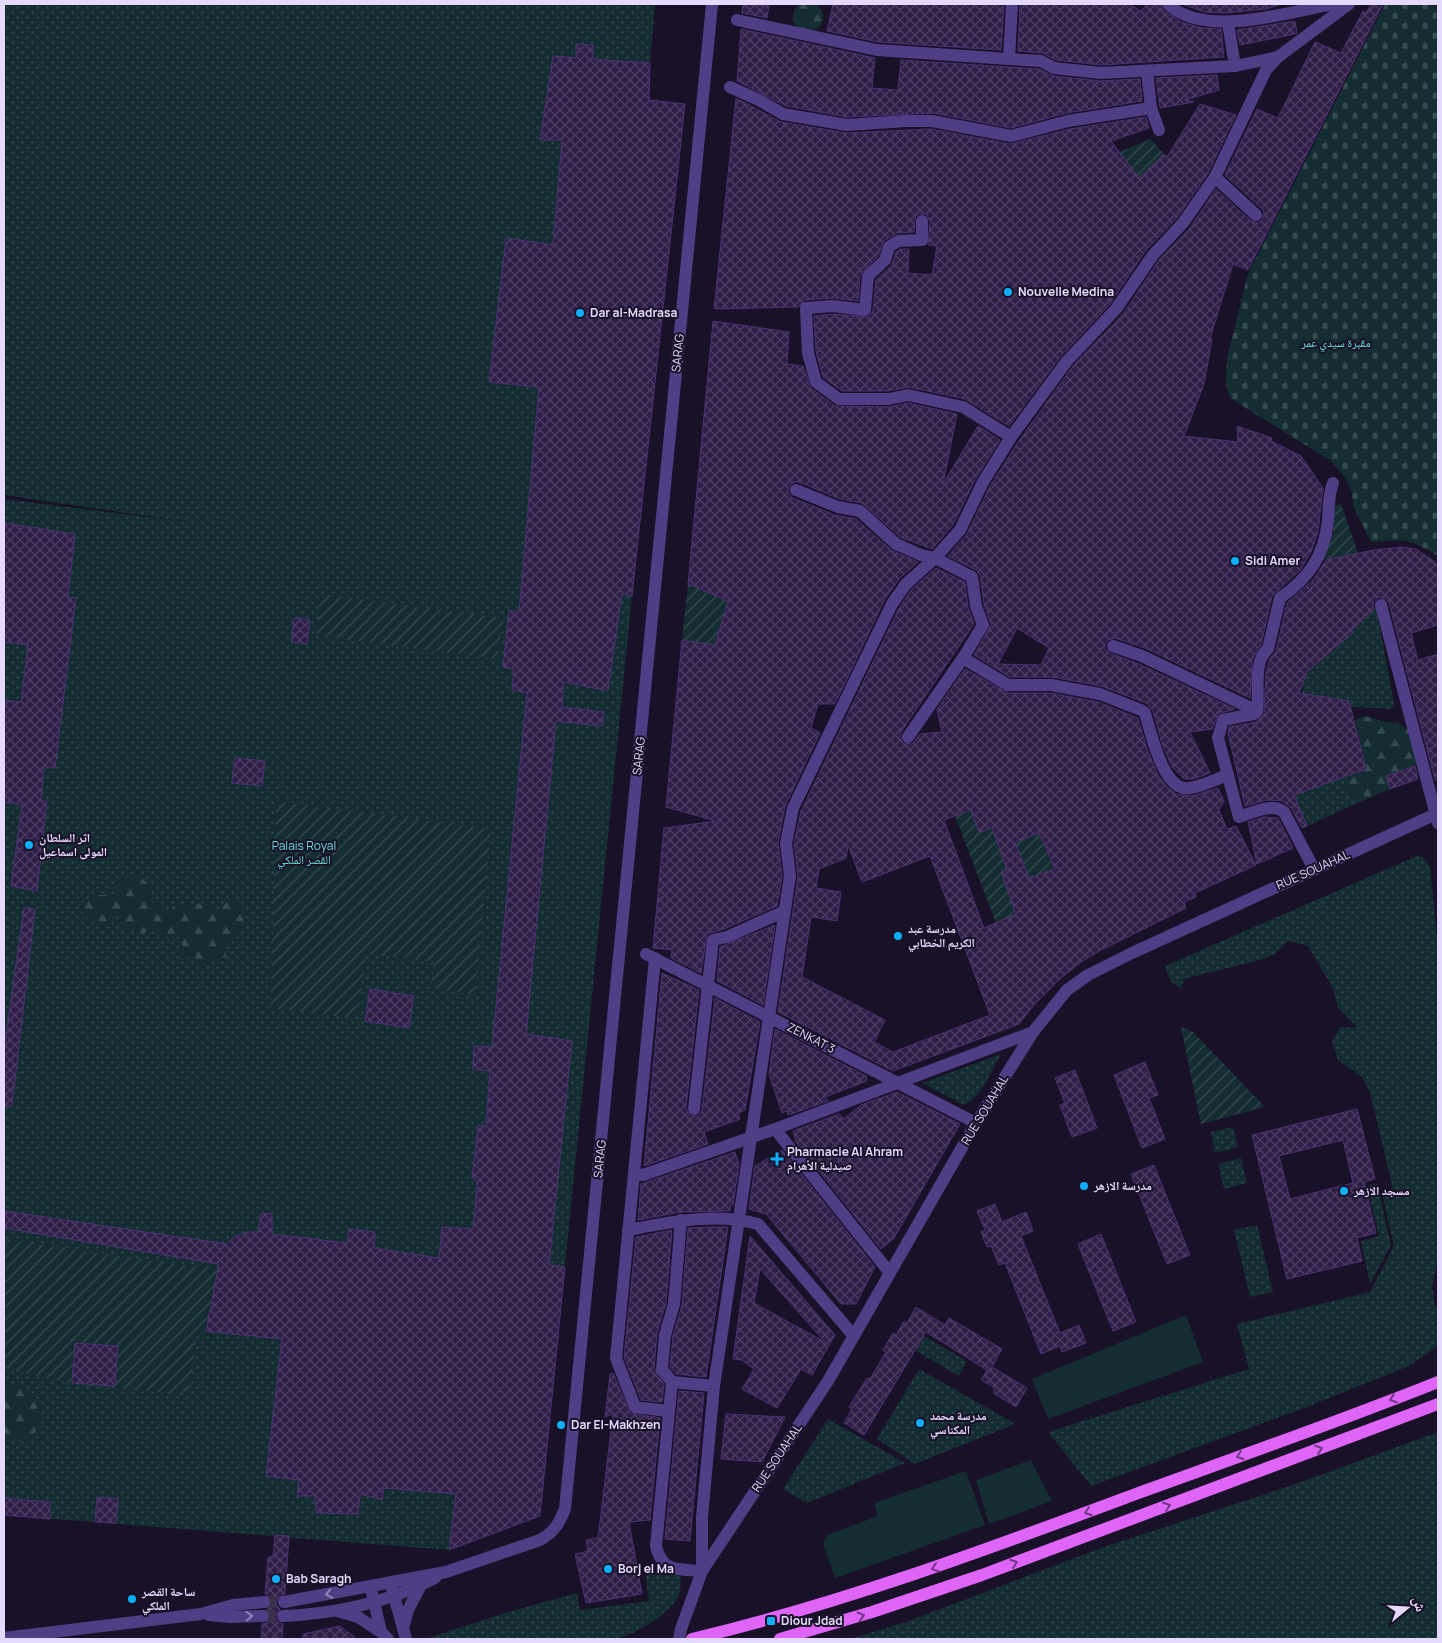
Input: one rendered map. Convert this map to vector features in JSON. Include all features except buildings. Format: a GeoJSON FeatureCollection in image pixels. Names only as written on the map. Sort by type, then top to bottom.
{"type":"FeatureCollection","features":[{"type":"Feature","properties":{"kind":"main road"},"geometry":{"type":"LineString","coordinates":[[692,1639],[780,1618],[947,1564],[1438,1382]]}},
{"type":"Feature","properties":{"kind":"main road"},"geometry":{"type":"LineString","coordinates":[[780,1639],[872,1612],[982,1575],[1438,1404]]}},
{"type":"Feature","properties":{"kind":"street","name":"SARAG"},"geometry":{"type":"LineString","coordinates":[[446,1572],[540,1540],[551,1534],[559,1524],[565,1508],[712,4]]}},
{"type":"Feature","properties":{"kind":"street"},"geometry":{"type":"LineString","coordinates":[[1009,59],[1012,4]]}},
{"type":"Feature","properties":{"kind":"street"},"geometry":{"type":"LineString","coordinates":[[1168,4],[1177,12],[1194,20],[1228,23],[1333,4]]}},
{"type":"Feature","properties":{"kind":"street"},"geometry":{"type":"LineString","coordinates":[[680,1220],[674,1304],[665,1335],[662,1369],[672,1382],[656,1546],[661,1560],[670,1568],[702,1571],[702,1518],[714,1386],[790,876],[786,843],[793,808],[892,604],[906,584],[936,558],[960,530],[983,482],[1011,437],[1067,361],[1116,309],[1153,255],[1183,223],[1215,177],[1266,70],[1278,57],[1350,4]]}},
{"type":"Feature","properties":{"kind":"street"},"geometry":{"type":"LineString","coordinates":[[737,20],[877,50],[1041,61],[1054,68],[1101,73],[1235,66],[1278,57]]}},
{"type":"Feature","properties":{"kind":"street"},"geometry":{"type":"LineString","coordinates":[[1228,23],[1235,66]]}},
{"type":"Feature","properties":{"kind":"street"},"geometry":{"type":"LineString","coordinates":[[1147,71],[1151,108],[1159,130]]}},
{"type":"Feature","properties":{"kind":"street"},"geometry":{"type":"LineString","coordinates":[[730,87],[759,100],[783,114],[792,116],[847,125],[906,120],[932,122],[1011,136],[1068,120],[1151,108]]}},
{"type":"Feature","properties":{"kind":"street"},"geometry":{"type":"LineString","coordinates":[[1215,177],[1256,215]]}},
{"type":"Feature","properties":{"kind":"street"},"geometry":{"type":"LineString","coordinates":[[922,221],[922,240],[898,241],[890,247],[885,260],[868,276],[865,310],[833,306],[806,308],[808,353],[816,382],[839,399],[890,399],[908,395],[963,407],[1011,437]]}},
{"type":"Feature","properties":{"kind":"street"},"geometry":{"type":"LineString","coordinates":[[1257,711],[1258,676],[1264,652],[1268,648],[1280,598],[1295,587],[1319,559],[1323,549],[1328,521],[1329,494],[1334,483]]}},
{"type":"Feature","properties":{"kind":"street"},"geometry":{"type":"LineString","coordinates":[[796,490],[838,507],[860,511],[896,544],[921,556],[936,558],[972,577],[976,606],[983,625],[963,658],[908,738]]}},
{"type":"Feature","properties":{"kind":"street"},"geometry":{"type":"LineString","coordinates":[[1381,605],[1438,816]]}},
{"type":"Feature","properties":{"kind":"street"},"geometry":{"type":"LineString","coordinates":[[1113,646],[1142,656],[1257,711]]}},
{"type":"Feature","properties":{"kind":"street"},"geometry":{"type":"LineString","coordinates":[[963,658],[1008,685],[1051,685],[1100,694],[1141,710],[1145,713],[1164,770],[1179,787],[1189,789],[1228,775]]}},
{"type":"Feature","properties":{"kind":"street"},"geometry":{"type":"LineString","coordinates":[[1257,711],[1254,714],[1223,720],[1218,738],[1239,817],[1271,808],[1280,808],[1284,812],[1314,869]]}},
{"type":"Feature","properties":{"kind":"street","name":"RUE SOUAHAL"},"geometry":{"type":"LineString","coordinates":[[679,1639],[702,1571],[823,1389],[976,1123],[1033,1032],[1067,990],[1088,975],[1314,869],[1438,816]]}},
{"type":"Feature","properties":{"kind":"street"},"geometry":{"type":"LineString","coordinates":[[694,1109],[713,940],[727,937],[785,911]]}},
{"type":"Feature","properties":{"kind":"street","name":"ZENKAT 3"},"geometry":{"type":"LineString","coordinates":[[634,1174],[651,956],[976,1123]]}},
{"type":"Feature","properties":{"kind":"street"},"geometry":{"type":"LineString","coordinates":[[668,1411],[635,1407],[616,1358],[634,1174],[643,1175],[775,1129],[1033,1032]]}},
{"type":"Feature","properties":{"kind":"street"},"geometry":{"type":"LineString","coordinates":[[775,1129],[890,1272]]}},
{"type":"Feature","properties":{"kind":"street"},"geometry":{"type":"LineString","coordinates":[[628,1230],[680,1220],[738,1218],[758,1224],[854,1336]]}},
{"type":"Feature","properties":{"kind":"street"},"geometry":{"type":"LineString","coordinates":[[672,1382],[714,1386]]}},
{"type":"Feature","properties":{"kind":"street"},"geometry":{"type":"LineString","coordinates":[[284,1602],[446,1572]]}},
{"type":"Feature","properties":{"kind":"street"},"geometry":{"type":"LineString","coordinates":[[283,1616],[332,1610],[394,1596],[421,1586],[446,1572]]}},
{"type":"Feature","properties":{"kind":"street"},"geometry":{"type":"LineString","coordinates":[[390,1582],[405,1634]]}},
{"type":"Feature","properties":{"kind":"street"},"geometry":{"type":"LineString","coordinates":[[371,1586],[384,1636]]}},
{"type":"Feature","properties":{"kind":"street"},"geometry":{"type":"LineString","coordinates":[[405,1634],[408,1610],[421,1586]]}},
{"type":"Feature","properties":{"kind":"street"},"geometry":{"type":"LineString","coordinates":[[4,1638],[201,1614],[233,1606],[264,1602]]}},
{"type":"Feature","properties":{"kind":"street"},"geometry":{"type":"LineString","coordinates":[[332,1610],[358,1617],[384,1636]]}},
{"type":"Feature","properties":{"kind":"street"},"geometry":{"type":"LineString","coordinates":[[201,1614],[229,1617],[263,1616]]}},
{"type":"Feature","properties":{"kind":"green space"},"geometry":{"type":"Polygon","coordinates":[[[808,2],[818,7],[823,17],[818,27],[808,32],[798,27],[793,17],[798,7],[808,2]]]}},
{"type":"Feature","properties":{"kind":"green space","name":"Palais Royal القصر الملكي"},"geometry":{"type":"Polygon","coordinates":[[[4,4],[655,4],[650,63],[593,59],[593,45],[576,44],[576,58],[553,56],[540,139],[562,140],[553,245],[506,238],[489,381],[539,387],[523,580],[632,596],[540,1516],[449,1550],[4,1515],[4,499],[187,522],[4,495],[4,4]]]}},
{"type":"Feature","properties":{"kind":"green space","name":"مقبرة سيدي عمر"},"geometry":{"type":"Polygon","coordinates":[[[1385,4],[1424,4],[1438,7],[1438,556],[1413,543],[1371,542],[1354,508],[1351,490],[1344,476],[1331,461],[1230,398],[1226,383],[1227,358],[1248,274],[1385,4]]]}},
{"type":"Feature","properties":{"kind":"green space"},"geometry":{"type":"Polygon","coordinates":[[[1151,139],[1164,154],[1140,180],[1119,152],[1151,139]]]}},
{"type":"Feature","properties":{"kind":"green space"},"geometry":{"type":"Polygon","coordinates":[[[1341,504],[1358,553],[1323,560],[1333,532],[1334,506],[1341,504]]]}},
{"type":"Feature","properties":{"kind":"green space"},"geometry":{"type":"Polygon","coordinates":[[[688,584],[728,601],[715,645],[682,640],[688,584]]]}},
{"type":"Feature","properties":{"kind":"green space"},"geometry":{"type":"Polygon","coordinates":[[[321,594],[503,618],[498,659],[316,636],[321,594]]]}},
{"type":"Feature","properties":{"kind":"green space"},"geometry":{"type":"Polygon","coordinates":[[[1376,607],[1394,703],[1392,709],[1351,707],[1349,701],[1302,694],[1307,672],[1333,651],[1376,607]]]}},
{"type":"Feature","properties":{"kind":"green space"},"geometry":{"type":"Polygon","coordinates":[[[1364,716],[1384,722],[1397,722],[1408,730],[1419,764],[1387,776],[1390,789],[1355,804],[1350,793],[1346,791],[1344,784],[1347,776],[1366,769],[1355,720],[1364,716]]]}},
{"type":"Feature","properties":{"kind":"green space"},"geometry":{"type":"Polygon","coordinates":[[[1347,776],[1344,784],[1355,804],[1307,826],[1297,803],[1288,806],[1284,798],[1347,776]]]}},
{"type":"Feature","properties":{"kind":"green space"},"geometry":{"type":"Polygon","coordinates":[[[1020,791],[1065,893],[996,923],[955,816],[1020,791]]]}},
{"type":"Feature","properties":{"kind":"green space"},"geometry":{"type":"Polygon","coordinates":[[[276,801],[491,829],[475,995],[431,988],[434,962],[366,954],[357,1019],[271,1008],[276,801]]]}},
{"type":"Feature","properties":{"kind":"green space"},"geometry":{"type":"Polygon","coordinates":[[[1417,856],[1423,857],[1430,867],[1438,946],[1438,1260],[1432,1286],[1435,1306],[1438,1308],[1438,1346],[1409,1366],[1299,1410],[1091,1486],[1048,1432],[1249,1369],[1237,1324],[1370,1292],[1394,1246],[1382,1193],[1393,1189],[1370,1092],[1362,1077],[1338,1060],[1332,1041],[1340,1027],[1358,1028],[1338,1008],[1333,988],[1308,946],[1288,941],[1275,954],[1260,960],[1184,979],[1181,988],[1171,982],[1165,966],[1417,856]]]}},
{"type":"Feature","properties":{"kind":"green space"},"geometry":{"type":"Polygon","coordinates":[[[136,872],[149,885],[150,903],[155,902],[163,906],[165,914],[172,914],[173,906],[182,903],[192,909],[195,903],[210,905],[215,916],[227,902],[239,901],[244,917],[238,937],[226,943],[226,957],[203,964],[182,955],[183,934],[171,940],[152,925],[143,935],[127,929],[117,916],[110,924],[91,922],[83,913],[81,904],[94,895],[115,895],[118,884],[136,872]]]}},
{"type":"Feature","properties":{"kind":"green space"},"geometry":{"type":"Polygon","coordinates":[[[1181,1027],[1193,1032],[1265,1107],[1201,1124],[1181,1027]]]}},
{"type":"Feature","properties":{"kind":"green space"},"geometry":{"type":"Polygon","coordinates":[[[1001,1054],[990,1076],[979,1092],[968,1103],[962,1104],[922,1083],[1001,1054]]]}},
{"type":"Feature","properties":{"kind":"green space"},"geometry":{"type":"Polygon","coordinates":[[[1233,1127],[1238,1147],[1215,1153],[1211,1132],[1233,1127]]]}},
{"type":"Feature","properties":{"kind":"green space"},"geometry":{"type":"Polygon","coordinates":[[[1241,1158],[1247,1183],[1224,1189],[1218,1164],[1241,1158]]]}},
{"type":"Feature","properties":{"kind":"green space"},"geometry":{"type":"Polygon","coordinates":[[[1377,1183],[1391,1245],[1370,1284],[1361,1241],[1379,1236],[1367,1186],[1377,1183]]]}},
{"type":"Feature","properties":{"kind":"green space"},"geometry":{"type":"Polygon","coordinates":[[[1257,1225],[1273,1292],[1250,1297],[1234,1230],[1257,1225]]]}},
{"type":"Feature","properties":{"kind":"green space"},"geometry":{"type":"Polygon","coordinates":[[[7,1240],[218,1270],[206,1331],[197,1335],[190,1390],[184,1395],[73,1384],[4,1368],[4,1268],[7,1240]]]}},
{"type":"Feature","properties":{"kind":"green space"},"geometry":{"type":"Polygon","coordinates":[[[1186,1315],[1203,1362],[1048,1419],[1032,1379],[1186,1315]]]}},
{"type":"Feature","properties":{"kind":"green space"},"geometry":{"type":"Polygon","coordinates":[[[924,1336],[967,1361],[959,1376],[916,1351],[924,1336]]]}},
{"type":"Feature","properties":{"kind":"green space"},"geometry":{"type":"Polygon","coordinates":[[[919,1369],[1015,1424],[915,1464],[877,1439],[919,1369]]]}},
{"type":"Feature","properties":{"kind":"green space"},"geometry":{"type":"Polygon","coordinates":[[[17,1385],[30,1391],[38,1400],[42,1411],[36,1431],[28,1438],[17,1441],[4,1439],[4,1387],[17,1385]]]}},
{"type":"Feature","properties":{"kind":"green space"},"geometry":{"type":"Polygon","coordinates":[[[828,1419],[905,1463],[807,1503],[783,1489],[828,1419]]]}},
{"type":"Feature","properties":{"kind":"green space"},"geometry":{"type":"Polygon","coordinates":[[[1438,1432],[1438,1639],[850,1639],[909,1621],[1101,1548],[1293,1485],[1438,1432]]]}},
{"type":"Feature","properties":{"kind":"green space"},"geometry":{"type":"Polygon","coordinates":[[[1031,1460],[1052,1501],[989,1524],[976,1480],[1031,1460]]]}},
{"type":"Feature","properties":{"kind":"green space"},"geometry":{"type":"Polygon","coordinates":[[[966,1471],[985,1525],[835,1578],[823,1544],[827,1535],[878,1516],[874,1503],[966,1471]]]}},
{"type":"Feature","properties":{"kind":"green space"},"geometry":{"type":"Polygon","coordinates":[[[645,1571],[681,1576],[680,1592],[676,1600],[662,1615],[643,1628],[623,1637],[615,1639],[425,1639],[508,1612],[577,1593],[580,1610],[649,1601],[645,1571]]]}},
{"type":"Feature","properties":{"kind":"tunnel"},"geometry":{"type":"LineString","coordinates":[[264,1602],[284,1602]]}},
{"type":"Feature","properties":{"kind":"tunnel"},"geometry":{"type":"LineString","coordinates":[[263,1616],[283,1616]]}},
{"type":"Feature","properties":{"kind":"place","name":"Nouvelle Medina"},"geometry":{"type":"Point","coordinates":[1008,292]}},
{"type":"Feature","properties":{"kind":"place","name":"Dar al-Madrasa"},"geometry":{"type":"Point","coordinates":[580,313]}},
{"type":"Feature","properties":{"kind":"place","name":"Sidi Amer"},"geometry":{"type":"Point","coordinates":[1235,561]}},
{"type":"Feature","properties":{"kind":"place","name":"اثر السلطان المولى اسماعيل"},"geometry":{"type":"Point","coordinates":[29,845]}},
{"type":"Feature","properties":{"kind":"place","name":"مدرسة عبد الكريم الخطابي"},"geometry":{"type":"Point","coordinates":[898,936]}},
{"type":"Feature","properties":{"kind":"place","name":"Pharmacie Al Ahram صيدلية الأهرام"},"geometry":{"type":"Point","coordinates":[777,1159]}},
{"type":"Feature","properties":{"kind":"place","name":"مدرسة الازهر"},"geometry":{"type":"Point","coordinates":[1084,1186]}},
{"type":"Feature","properties":{"kind":"place","name":"مسجد الازهر"},"geometry":{"type":"Point","coordinates":[1344,1191]}},
{"type":"Feature","properties":{"kind":"place","name":"مدرسة محمد المكناسي"},"geometry":{"type":"Point","coordinates":[920,1423]}},
{"type":"Feature","properties":{"kind":"place","name":"Dar El-Makhzen"},"geometry":{"type":"Point","coordinates":[561,1425]}},
{"type":"Feature","properties":{"kind":"place","name":"Borj el Ma"},"geometry":{"type":"Point","coordinates":[608,1569]}},
{"type":"Feature","properties":{"kind":"place","name":"Bab Saragh"},"geometry":{"type":"Point","coordinates":[276,1579]}},
{"type":"Feature","properties":{"kind":"place","name":"ساحة القصر الملكي"},"geometry":{"type":"Point","coordinates":[132,1599]}},
{"type":"Feature","properties":{"kind":"place","name":"Diour Jdad"},"geometry":{"type":"Point","coordinates":[771,1621]}}]}
